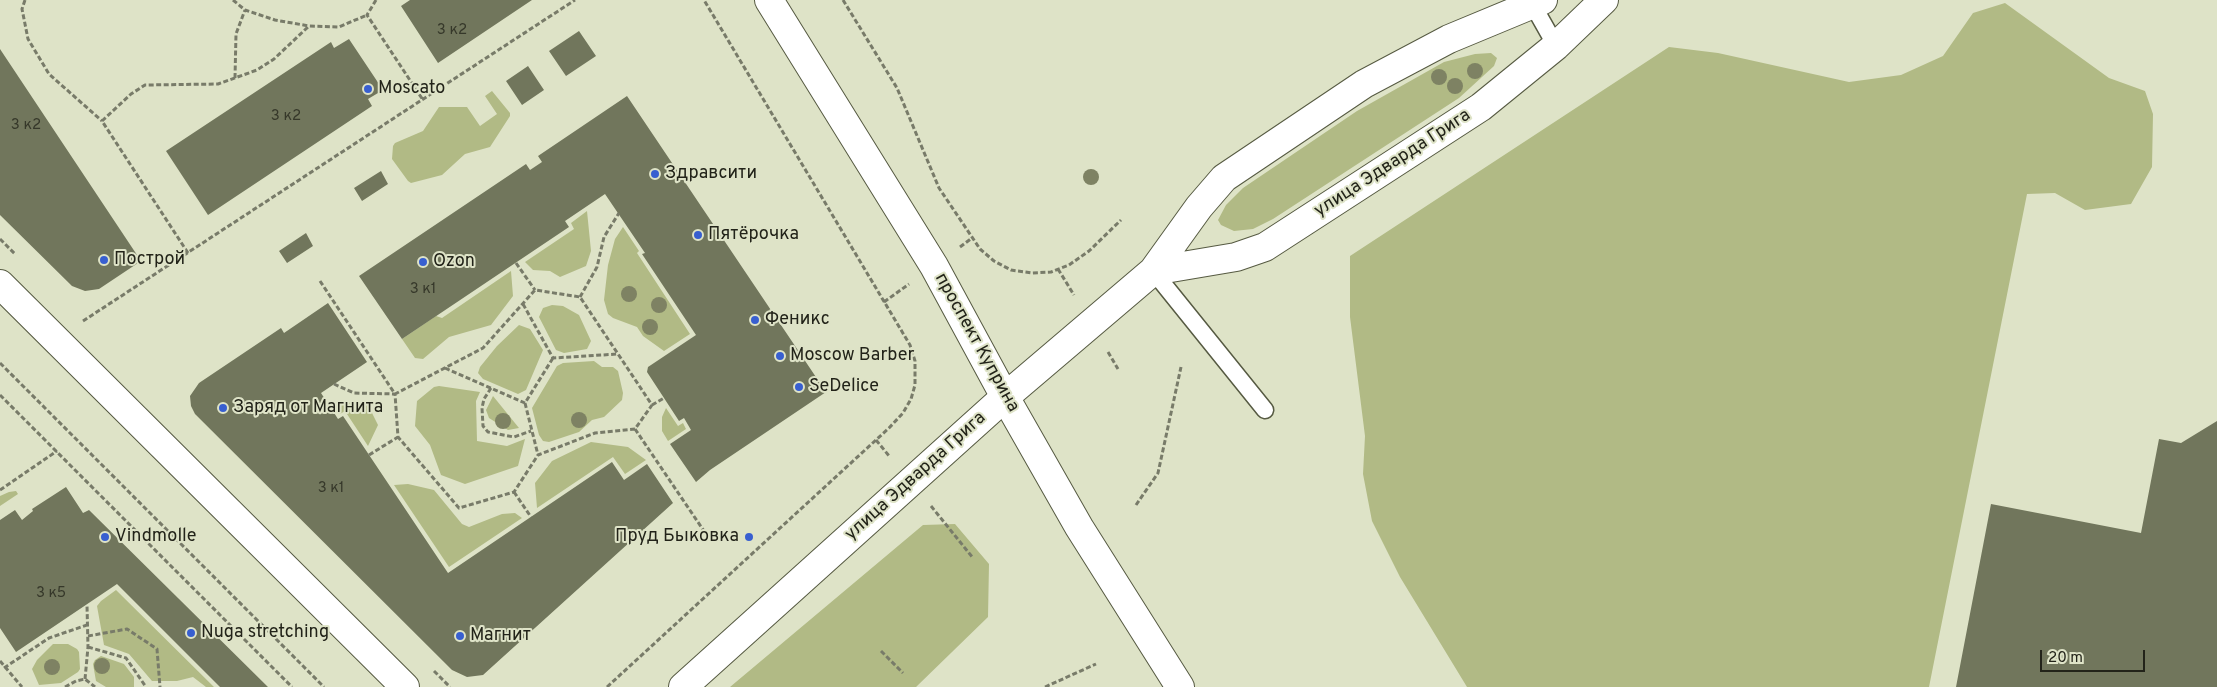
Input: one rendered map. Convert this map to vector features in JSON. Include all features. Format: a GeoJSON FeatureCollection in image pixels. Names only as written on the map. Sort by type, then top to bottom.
{"type":"FeatureCollection","features":[{"type":"Feature","properties":{"kind":"street","name":"проспект Куприна"},"geometry":{"type":"LineString","coordinates":[[769,0],[934,266],[1005,397],[1079,527],[1180,687]]}},
{"type":"Feature","properties":{"kind":"street","name":"улица Эдварда Грига"},"geometry":{"type":"LineString","coordinates":[[1152,271],[1236,257],[1265,247],[1482,108],[1556,46],[1604,0]]}},
{"type":"Feature","properties":{"kind":"street","name":"улица Эдварда Грига"},"geometry":{"type":"LineString","coordinates":[[683,687],[1005,397],[1152,271],[1198,207],[1224,178],[1364,84],[1449,39],[1535,1]]}},
{"type":"Feature","properties":{"kind":"street"},"geometry":{"type":"LineString","coordinates":[[0,284],[405,687]]}},
{"type":"Feature","properties":{"kind":"lane"},"geometry":{"type":"LineString","coordinates":[[1535,1],[1556,46]]}},
{"type":"Feature","properties":{"kind":"lane"},"geometry":{"type":"LineString","coordinates":[[1152,271],[1265,410]]}},
{"type":"Feature","properties":{"kind":"path"},"geometry":{"type":"LineString","coordinates":[[25,0],[22,9],[28,40],[49,74],[102,121],[188,253]]}},
{"type":"Feature","properties":{"kind":"path"},"geometry":{"type":"LineString","coordinates":[[233,0],[245,10],[276,20],[308,26],[339,27],[367,15],[376,0]]}},
{"type":"Feature","properties":{"kind":"path"},"geometry":{"type":"LineString","coordinates":[[82,322],[575,0]]}},
{"type":"Feature","properties":{"kind":"path"},"geometry":{"type":"LineString","coordinates":[[607,687],[889,428],[903,414],[911,399],[915,385],[915,361],[910,345],[704,0]]}},
{"type":"Feature","properties":{"kind":"path"},"geometry":{"type":"LineString","coordinates":[[843,0],[897,88],[939,188],[980,250],[994,261],[1011,270],[1051,272],[1069,265],[1090,251],[1121,220]]}},
{"type":"Feature","properties":{"kind":"path"},"geometry":{"type":"LineString","coordinates":[[235,78],[236,34],[245,10]]}},
{"type":"Feature","properties":{"kind":"path"},"geometry":{"type":"LineString","coordinates":[[367,15],[423,100]]}},
{"type":"Feature","properties":{"kind":"path"},"geometry":{"type":"LineString","coordinates":[[102,121],[131,94],[150,83],[204,86],[218,84],[257,70],[274,59],[308,26]]}},
{"type":"Feature","properties":{"kind":"path"},"geometry":{"type":"LineString","coordinates":[[580,297],[597,267],[604,237],[618,214]]}},
{"type":"Feature","properties":{"kind":"path"},"geometry":{"type":"LineString","coordinates":[[516,263],[535,290],[580,297],[652,405]]}},
{"type":"Feature","properties":{"kind":"path"},"geometry":{"type":"LineString","coordinates":[[320,281],[395,394],[398,437],[459,508],[514,492],[538,455],[595,433],[635,429],[652,405],[664,398]]}},
{"type":"Feature","properties":{"kind":"path"},"geometry":{"type":"LineString","coordinates":[[334,384],[354,393],[395,394],[483,348],[535,290]]}},
{"type":"Feature","properties":{"kind":"path"},"geometry":{"type":"LineString","coordinates":[[523,304],[552,358]]}},
{"type":"Feature","properties":{"kind":"path"},"geometry":{"type":"LineString","coordinates":[[552,358],[618,354]]}},
{"type":"Feature","properties":{"kind":"path"},"geometry":{"type":"LineString","coordinates":[[538,455],[525,403],[552,358]]}},
{"type":"Feature","properties":{"kind":"path"},"geometry":{"type":"LineString","coordinates":[[0,363],[324,687]]}},
{"type":"Feature","properties":{"kind":"path"},"geometry":{"type":"LineString","coordinates":[[1136,505],[1158,473],[1181,366]]}},
{"type":"Feature","properties":{"kind":"path"},"geometry":{"type":"LineString","coordinates":[[445,368],[525,403]]}},
{"type":"Feature","properties":{"kind":"path"},"geometry":{"type":"LineString","coordinates":[[491,388],[484,399],[482,408],[483,426],[488,432],[514,437],[532,431]]}},
{"type":"Feature","properties":{"kind":"path"},"geometry":{"type":"LineString","coordinates":[[0,395],[292,687]]}},
{"type":"Feature","properties":{"kind":"path"},"geometry":{"type":"LineString","coordinates":[[635,429],[708,538]]}},
{"type":"Feature","properties":{"kind":"path"},"geometry":{"type":"LineString","coordinates":[[369,455],[398,437]]}},
{"type":"Feature","properties":{"kind":"path"},"geometry":{"type":"LineString","coordinates":[[0,490],[57,451]]}},
{"type":"Feature","properties":{"kind":"path"},"geometry":{"type":"LineString","coordinates":[[514,492],[531,516]]}},
{"type":"Feature","properties":{"kind":"path"},"geometry":{"type":"LineString","coordinates":[[85,679],[88,647],[86,605]]}},
{"type":"Feature","properties":{"kind":"path"},"geometry":{"type":"LineString","coordinates":[[4,668],[49,638],[87,625]]}},
{"type":"Feature","properties":{"kind":"path"},"geometry":{"type":"LineString","coordinates":[[88,636],[127,629],[157,649],[160,687]]}},
{"type":"Feature","properties":{"kind":"path"},"geometry":{"type":"LineString","coordinates":[[88,647],[126,658],[146,687]]}},
{"type":"Feature","properties":{"kind":"path"},"geometry":{"type":"LineString","coordinates":[[881,651],[903,673]]}},
{"type":"Feature","properties":{"kind":"path"},"geometry":{"type":"LineString","coordinates":[[0,661],[22,687]]}},
{"type":"Feature","properties":{"kind":"path"},"geometry":{"type":"LineString","coordinates":[[1045,687],[1096,664]]}},
{"type":"Feature","properties":{"kind":"path"},"geometry":{"type":"LineString","coordinates":[[65,687],[76,680],[85,679],[95,687]]}},
{"type":"Feature","properties":{"kind":"green space"},"geometry":{"type":"Polygon","coordinates":[[[2005,3],[2109,78],[2145,91],[2153,114],[2152,167],[2131,204],[2085,210],[2055,193],[2027,194],[1929,687],[1467,687],[1400,577],[1372,521],[1363,474],[1365,436],[1350,317],[1350,256],[1669,47],[1718,53],[1849,82],[1901,75],[1943,56],[1973,13],[2005,3]]]}},
{"type":"Feature","properties":{"kind":"green space"},"geometry":{"type":"Polygon","coordinates":[[[1491,53],[1497,58],[1494,66],[1459,98],[1273,219],[1253,229],[1234,231],[1221,225],[1218,220],[1226,205],[1243,188],[1357,111],[1444,62],[1475,54],[1491,53]]]}},
{"type":"Feature","properties":{"kind":"green space"},"geometry":{"type":"Polygon","coordinates":[[[492,91],[510,113],[510,116],[490,147],[465,154],[442,175],[411,183],[408,181],[392,159],[395,143],[423,131],[439,107],[467,107],[480,126],[497,114],[485,96],[492,91]]]}},
{"type":"Feature","properties":{"kind":"green space"},"geometry":{"type":"Polygon","coordinates":[[[587,211],[591,251],[586,266],[560,277],[550,271],[533,270],[525,262],[574,229],[571,223],[587,211]]]}},
{"type":"Feature","properties":{"kind":"green space"},"geometry":{"type":"Polygon","coordinates":[[[623,227],[639,251],[637,253],[690,334],[664,351],[643,336],[637,327],[613,318],[608,314],[604,300],[608,265],[615,239],[623,227]]]}},
{"type":"Feature","properties":{"kind":"green space"},"geometry":{"type":"Polygon","coordinates":[[[511,271],[513,296],[491,325],[449,337],[423,359],[415,358],[402,339],[436,316],[442,318],[511,271]]]}},
{"type":"Feature","properties":{"kind":"green space"},"geometry":{"type":"Polygon","coordinates":[[[552,305],[563,306],[579,315],[591,341],[587,349],[564,353],[556,350],[539,317],[543,308],[552,305]]]}},
{"type":"Feature","properties":{"kind":"green space"},"geometry":{"type":"Polygon","coordinates":[[[519,325],[530,329],[543,350],[526,390],[518,394],[483,379],[478,373],[480,367],[497,346],[519,325]]]}},
{"type":"Feature","properties":{"kind":"green space"},"geometry":{"type":"Polygon","coordinates":[[[594,361],[602,367],[613,367],[618,371],[623,393],[622,400],[604,417],[592,420],[579,432],[549,442],[543,441],[539,435],[532,408],[557,366],[563,363],[594,361]]]}},
{"type":"Feature","properties":{"kind":"green space"},"geometry":{"type":"Polygon","coordinates":[[[439,386],[480,392],[476,401],[477,441],[507,446],[525,439],[518,466],[465,484],[441,475],[430,445],[415,426],[417,401],[434,387],[439,386]]]}},
{"type":"Feature","properties":{"kind":"green space"},"geometry":{"type":"Polygon","coordinates":[[[493,396],[519,428],[508,430],[489,418],[486,410],[493,396]]]}},
{"type":"Feature","properties":{"kind":"green space"},"geometry":{"type":"Polygon","coordinates":[[[332,402],[363,403],[369,407],[378,425],[368,446],[345,411],[340,414],[332,402]]]}},
{"type":"Feature","properties":{"kind":"green space"},"geometry":{"type":"Polygon","coordinates":[[[666,408],[678,426],[683,423],[686,429],[668,441],[662,431],[662,417],[666,408]]]}},
{"type":"Feature","properties":{"kind":"green space"},"geometry":{"type":"Polygon","coordinates":[[[591,442],[628,447],[646,460],[625,474],[613,457],[537,508],[535,483],[552,461],[591,442]]]}},
{"type":"Feature","properties":{"kind":"green space"},"geometry":{"type":"Polygon","coordinates":[[[408,484],[434,490],[462,524],[469,527],[502,514],[515,513],[522,518],[449,567],[394,485],[408,484]]]}},
{"type":"Feature","properties":{"kind":"green space"},"geometry":{"type":"Polygon","coordinates":[[[16,491],[18,494],[0,506],[0,496],[16,491]]]}},
{"type":"Feature","properties":{"kind":"green space"},"geometry":{"type":"Polygon","coordinates":[[[955,524],[989,564],[988,617],[916,687],[730,687],[923,525],[955,524]]]}},
{"type":"Feature","properties":{"kind":"green space"},"geometry":{"type":"Polygon","coordinates":[[[116,590],[214,687],[206,687],[193,677],[177,681],[152,681],[129,654],[104,645],[97,606],[116,590]]]}},
{"type":"Feature","properties":{"kind":"green space"},"geometry":{"type":"Polygon","coordinates":[[[53,644],[68,644],[77,649],[79,652],[80,669],[61,683],[39,685],[32,669],[37,660],[53,644]]]}},
{"type":"Feature","properties":{"kind":"green space"},"geometry":{"type":"Polygon","coordinates":[[[101,656],[124,664],[134,677],[134,687],[106,687],[96,681],[93,664],[101,656]]]}},
{"type":"Feature","properties":{"kind":"building"},"geometry":{"type":"Polygon","coordinates":[[[410,0],[532,0],[438,63],[401,6],[410,0]]]}},
{"type":"Feature","properties":{"kind":"building"},"geometry":{"type":"Polygon","coordinates":[[[579,31],[596,56],[566,76],[549,51],[579,31]]]}},
{"type":"Feature","properties":{"kind":"building"},"geometry":{"type":"Polygon","coordinates":[[[349,39],[383,90],[368,99],[372,106],[208,215],[166,151],[331,42],[334,48],[349,39]]]}},
{"type":"Feature","properties":{"kind":"building"},"geometry":{"type":"Polygon","coordinates":[[[0,49],[141,261],[99,289],[85,291],[72,286],[0,215],[0,49]]]}},
{"type":"Feature","properties":{"kind":"building"},"geometry":{"type":"Polygon","coordinates":[[[528,66],[544,90],[522,105],[506,81],[528,66]]]}},
{"type":"Feature","properties":{"kind":"building"},"geometry":{"type":"Polygon","coordinates":[[[627,96],[826,392],[710,470],[696,482],[670,444],[691,430],[684,418],[679,421],[647,372],[648,367],[696,335],[642,254],[645,253],[605,194],[565,221],[569,227],[402,339],[359,276],[526,164],[530,170],[542,162],[538,156],[627,96]]]}},
{"type":"Feature","properties":{"kind":"building"},"geometry":{"type":"Polygon","coordinates":[[[381,171],[388,184],[362,201],[354,188],[381,171]]]}},
{"type":"Feature","properties":{"kind":"building"},"geometry":{"type":"Polygon","coordinates":[[[306,233],[313,246],[287,263],[279,251],[306,233]]]}},
{"type":"Feature","properties":{"kind":"building"},"geometry":{"type":"Polygon","coordinates":[[[328,303],[367,362],[321,393],[338,419],[343,416],[448,573],[612,462],[624,480],[647,464],[673,503],[483,675],[467,677],[452,670],[195,414],[191,406],[190,396],[199,383],[281,328],[284,333],[328,303]]]}},
{"type":"Feature","properties":{"kind":"building"},"geometry":{"type":"Polygon","coordinates":[[[2217,421],[2217,687],[1956,687],[1991,504],[2141,533],[2159,439],[2181,443],[2217,421]]]}},
{"type":"Feature","properties":{"kind":"building"},"geometry":{"type":"Polygon","coordinates":[[[66,487],[83,513],[89,510],[268,687],[220,687],[117,584],[16,652],[0,628],[0,520],[15,510],[22,520],[33,511],[32,509],[66,487]]]}},
{"type":"Feature","properties":{"kind":"place","name":"Moscato"},"geometry":{"type":"Point","coordinates":[368,89]}},
{"type":"Feature","properties":{"kind":"place","name":"Здравсити"},"geometry":{"type":"Point","coordinates":[655,174]}},
{"type":"Feature","properties":{"kind":"place","name":"Пятёрочка"},"geometry":{"type":"Point","coordinates":[698,235]}},
{"type":"Feature","properties":{"kind":"place","name":"Построй"},"geometry":{"type":"Point","coordinates":[104,260]}},
{"type":"Feature","properties":{"kind":"place","name":"Ozon"},"geometry":{"type":"Point","coordinates":[423,262]}},
{"type":"Feature","properties":{"kind":"place","name":"Феникс"},"geometry":{"type":"Point","coordinates":[755,320]}},
{"type":"Feature","properties":{"kind":"place","name":"Moscow Barber"},"geometry":{"type":"Point","coordinates":[780,356]}},
{"type":"Feature","properties":{"kind":"place","name":"SeDelice"},"geometry":{"type":"Point","coordinates":[799,387]}},
{"type":"Feature","properties":{"kind":"place","name":"Заряд от Магнита"},"geometry":{"type":"Point","coordinates":[223,408]}},
{"type":"Feature","properties":{"kind":"place","name":"Vindmolle"},"geometry":{"type":"Point","coordinates":[105,537]}},
{"type":"Feature","properties":{"kind":"place","name":"Пруд Быковка"},"geometry":{"type":"Point","coordinates":[749,537]}},
{"type":"Feature","properties":{"kind":"place","name":"Nuga stretching"},"geometry":{"type":"Point","coordinates":[191,633]}},
{"type":"Feature","properties":{"kind":"place","name":"Магнит"},"geometry":{"type":"Point","coordinates":[460,636]}}]}
